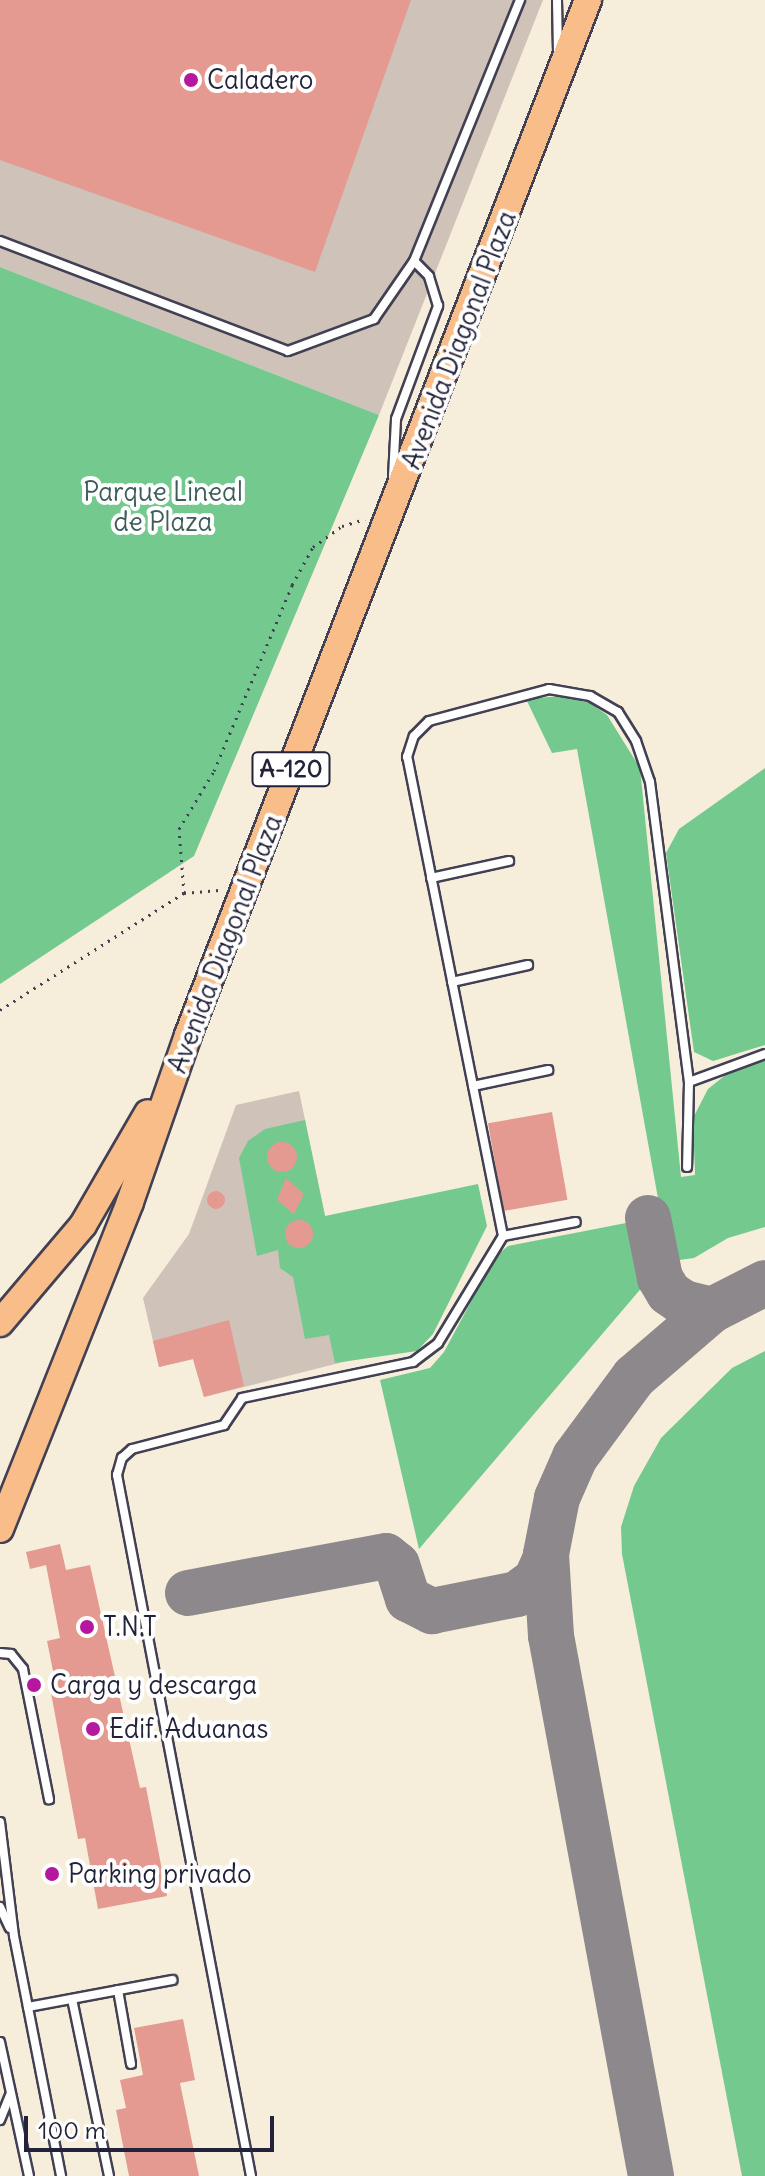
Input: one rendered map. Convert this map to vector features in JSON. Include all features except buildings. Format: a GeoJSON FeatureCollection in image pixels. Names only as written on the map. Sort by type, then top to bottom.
{"type":"FeatureCollection","features":[{"type":"Feature","properties":{"kind":"main road","name":"Avenida Diagonal Plaza"},"geometry":{"type":"LineString","coordinates":[[0,1529],[130,1202],[188,1035],[392,514],[588,0]]}},
{"type":"Feature","properties":{"kind":"main road","name":"A-120"},"geometry":{"type":"LineString","coordinates":[[0,1323],[83,1225],[188,1035]]}},
{"type":"Feature","properties":{"kind":"lane"},"geometry":{"type":"LineString","coordinates":[[0,241],[288,351],[374,319],[414,261],[520,0]]}},
{"type":"Feature","properties":{"kind":"lane"},"geometry":{"type":"LineString","coordinates":[[557,0],[561,71]]}},
{"type":"Feature","properties":{"kind":"lane"},"geometry":{"type":"LineString","coordinates":[[392,514],[396,419],[438,306],[429,276],[414,261]]}},
{"type":"Feature","properties":{"kind":"lane"},"geometry":{"type":"LineString","coordinates":[[251,2176],[117,1475],[122,1458],[132,1449],[224,1425],[242,1398],[385,1370],[426,1355],[503,1236],[407,757],[414,736],[429,721],[549,689],[590,696],[618,712],[636,741],[650,782],[689,1082],[687,1167]]}},
{"type":"Feature","properties":{"kind":"lane"},"geometry":{"type":"LineString","coordinates":[[431,878],[509,861]]}},
{"type":"Feature","properties":{"kind":"lane"},"geometry":{"type":"LineString","coordinates":[[452,982],[528,965]]}},
{"type":"Feature","properties":{"kind":"lane"},"geometry":{"type":"LineString","coordinates":[[689,1082],[765,1054]]}},
{"type":"Feature","properties":{"kind":"lane"},"geometry":{"type":"LineString","coordinates":[[473,1086],[548,1070]]}},
{"type":"Feature","properties":{"kind":"lane"},"geometry":{"type":"LineString","coordinates":[[503,1236],[576,1222]]}},
{"type":"Feature","properties":{"kind":"lane"},"geometry":{"type":"LineString","coordinates":[[0,1653],[11,1654],[23,1669],[49,1799]]}},
{"type":"Feature","properties":{"kind":"lane"},"geometry":{"type":"LineString","coordinates":[[0,1822],[14,1936],[61,2176]]}},
{"type":"Feature","properties":{"kind":"lane"},"geometry":{"type":"LineString","coordinates":[[0,1907],[14,1936]]}},
{"type":"Feature","properties":{"kind":"lane"},"geometry":{"type":"LineString","coordinates":[[28,2007],[172,1980]]}},
{"type":"Feature","properties":{"kind":"lane"},"geometry":{"type":"LineString","coordinates":[[118,1990],[131,2064]]}},
{"type":"Feature","properties":{"kind":"lane"},"geometry":{"type":"LineString","coordinates":[[72,1999],[109,2176]]}},
{"type":"Feature","properties":{"kind":"lane"},"geometry":{"type":"LineString","coordinates":[[0,2042],[29,2176]]}},
{"type":"Feature","properties":{"kind":"lane"},"geometry":{"type":"LineString","coordinates":[[0,2120],[10,2095]]}},
{"type":"Feature","properties":{"kind":"path"},"geometry":{"type":"LineString","coordinates":[[184,893],[179,829],[214,771],[313,547],[342,526],[392,514]]}},
{"type":"Feature","properties":{"kind":"path"},"geometry":{"type":"LineString","coordinates":[[0,1010],[184,893],[244,889]]}},
{"type":"Feature","properties":{"kind":"shaded area"},"geometry":{"type":"Polygon","coordinates":[[[0,0],[543,0],[379,415],[0,267],[0,0]]]}},
{"type":"Feature","properties":{"kind":"shaded area"},"geometry":{"type":"Polygon","coordinates":[[[299,1091],[355,1359],[204,1397],[193,1359],[159,1367],[143,1298],[189,1234],[236,1105],[299,1091]]]}},
{"type":"Feature","properties":{"kind":"green space","name":"Parque Lineal de Plaza"},"geometry":{"type":"Polygon","coordinates":[[[0,267],[379,415],[194,856],[0,984],[0,267]]]}},
{"type":"Feature","properties":{"kind":"green space"},"geometry":{"type":"Polygon","coordinates":[[[562,696],[590,703],[607,715],[640,768],[681,1177],[695,1175],[693,1118],[708,1089],[728,1073],[765,1061],[765,1227],[728,1238],[694,1258],[672,1261],[661,1215],[577,749],[552,753],[526,699],[562,696]]]}},
{"type":"Feature","properties":{"kind":"green space"},"geometry":{"type":"Polygon","coordinates":[[[765,768],[765,1045],[713,1061],[694,1052],[666,853],[679,829],[765,768]]]}},
{"type":"Feature","properties":{"kind":"green space"},"geometry":{"type":"Polygon","coordinates":[[[305,1120],[325,1216],[478,1184],[487,1226],[433,1334],[417,1351],[335,1363],[329,1335],[305,1339],[293,1277],[280,1268],[278,1250],[257,1256],[239,1158],[248,1141],[265,1129],[305,1120]]]}},
{"type":"Feature","properties":{"kind":"green space"},"geometry":{"type":"Polygon","coordinates":[[[626,1223],[633,1229],[644,1285],[419,1549],[380,1380],[430,1368],[444,1352],[495,1257],[508,1246],[626,1223]]]}},
{"type":"Feature","properties":{"kind":"green space"},"geometry":{"type":"Polygon","coordinates":[[[765,1351],[765,2176],[742,2176],[622,1554],[621,1527],[634,1486],[661,1438],[732,1368],[765,1351]]]}},
{"type":"Feature","properties":{"kind":"taxiway"},"geometry":{"type":"LineString","coordinates":[[648,1218],[660,1278],[669,1293],[684,1303],[712,1310]]}},
{"type":"Feature","properties":{"kind":"taxiway"},"geometry":{"type":"LineString","coordinates":[[651,2176],[551,1636],[546,1554],[557,1498],[575,1457],[634,1377],[712,1310],[765,1283]]}},
{"type":"Feature","properties":{"kind":"taxiway"},"geometry":{"type":"LineString","coordinates":[[188,1593],[386,1556],[397,1565],[408,1599],[432,1611],[517,1594],[536,1580],[546,1558]]}},
{"type":"Feature","properties":{"kind":"place","name":"Caladero"},"geometry":{"type":"Point","coordinates":[191,80]}},
{"type":"Feature","properties":{"kind":"place","name":"T.N.T"},"geometry":{"type":"Point","coordinates":[87,1627]}},
{"type":"Feature","properties":{"kind":"place","name":"Carga y descarga"},"geometry":{"type":"Point","coordinates":[34,1685]}},
{"type":"Feature","properties":{"kind":"place","name":"Edif. Aduanas"},"geometry":{"type":"Point","coordinates":[93,1729]}},
{"type":"Feature","properties":{"kind":"place","name":"Parking privado"},"geometry":{"type":"Point","coordinates":[52,1874]}}]}
